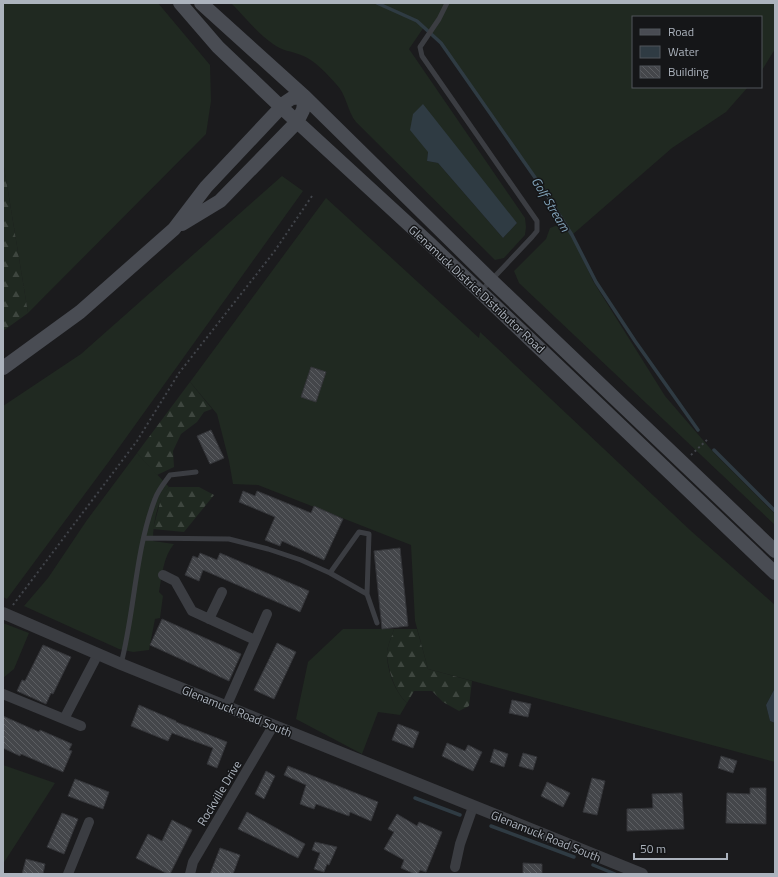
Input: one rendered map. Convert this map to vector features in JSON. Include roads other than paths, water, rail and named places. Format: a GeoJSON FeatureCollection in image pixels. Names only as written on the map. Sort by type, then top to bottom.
{"type":"FeatureCollection","features":[{"type":"Feature","properties":{"kind":"main road","name":"Glenamuck District Distributor Road"},"geometry":{"type":"LineString","coordinates":[[180,3],[218,47],[480,292],[775,574]]}},
{"type":"Feature","properties":{"kind":"main road","name":"Glenamuck District Distributor Road"},"geometry":{"type":"LineString","coordinates":[[201,3],[305,97],[491,280],[775,550]]}},
{"type":"Feature","properties":{"kind":"main road"},"geometry":{"type":"LineString","coordinates":[[3,368],[80,312],[174,229],[220,201],[297,122],[304,110],[305,97],[292,98],[281,107],[206,187],[174,229]]}},
{"type":"Feature","properties":{"kind":"street"},"geometry":{"type":"LineString","coordinates":[[163,575],[175,581],[192,611],[255,640]]}},
{"type":"Feature","properties":{"kind":"street"},"geometry":{"type":"LineString","coordinates":[[209,619],[222,592]]}},
{"type":"Feature","properties":{"kind":"street","name":"Glenamuck Road South"},"geometry":{"type":"LineString","coordinates":[[5,614],[226,707],[642,874]]}},
{"type":"Feature","properties":{"kind":"street"},"geometry":{"type":"LineString","coordinates":[[226,707],[266,614]]}},
{"type":"Feature","properties":{"kind":"street"},"geometry":{"type":"LineString","coordinates":[[64,719],[98,654]]}},
{"type":"Feature","properties":{"kind":"street"},"geometry":{"type":"LineString","coordinates":[[3,694],[81,726]]}},
{"type":"Feature","properties":{"kind":"street","name":"Rockville Drive"},"geometry":{"type":"LineString","coordinates":[[190,874],[193,862],[273,726]]}},
{"type":"Feature","properties":{"kind":"street"},"geometry":{"type":"LineString","coordinates":[[455,867],[460,844],[473,807]]}},
{"type":"Feature","properties":{"kind":"street"},"geometry":{"type":"LineString","coordinates":[[68,874],[89,822]]}},
{"type":"Feature","properties":{"kind":"lane"},"geometry":{"type":"LineString","coordinates":[[447,3],[420,47],[428,64],[537,221],[537,231],[480,292]]}},
{"type":"Feature","properties":{"kind":"lane"},"geometry":{"type":"LineString","coordinates":[[121,664],[126,644],[140,554],[155,498],[170,475],[196,472]]}},
{"type":"Feature","properties":{"kind":"lane"},"geometry":{"type":"LineString","coordinates":[[330,573],[359,532],[369,534],[367,594],[377,623]]}},
{"type":"Feature","properties":{"kind":"lane"},"geometry":{"type":"LineString","coordinates":[[144,538],[229,539],[268,549],[330,573],[367,594]]}},
{"type":"Feature","properties":{"kind":"water"},"geometry":{"type":"Polygon","coordinates":[[[423,104],[517,223],[503,238],[438,163],[427,161],[428,152],[410,130],[413,114],[423,104]]]}},
{"type":"Feature","properties":{"kind":"water"},"geometry":{"type":"Polygon","coordinates":[[[775,688],[775,723],[770,721],[766,705],[775,688]]]}},
{"type":"Feature","properties":{"kind":"waterway","name":"Golf Stream"},"geometry":{"type":"LineString","coordinates":[[377,3],[417,21],[441,43],[543,189],[572,235],[596,282],[635,341],[698,430]]}},
{"type":"Feature","properties":{"kind":"waterway","name":"Golf Stream"},"geometry":{"type":"LineString","coordinates":[[714,450],[775,511]]}},
{"type":"Feature","properties":{"kind":"waterway"},"geometry":{"type":"LineString","coordinates":[[415,798],[460,815]]}},
{"type":"Feature","properties":{"kind":"waterway"},"geometry":{"type":"LineString","coordinates":[[491,826],[574,857]]}},
{"type":"Feature","properties":{"kind":"waterway"},"geometry":{"type":"LineString","coordinates":[[593,865],[615,874]]}}]}
